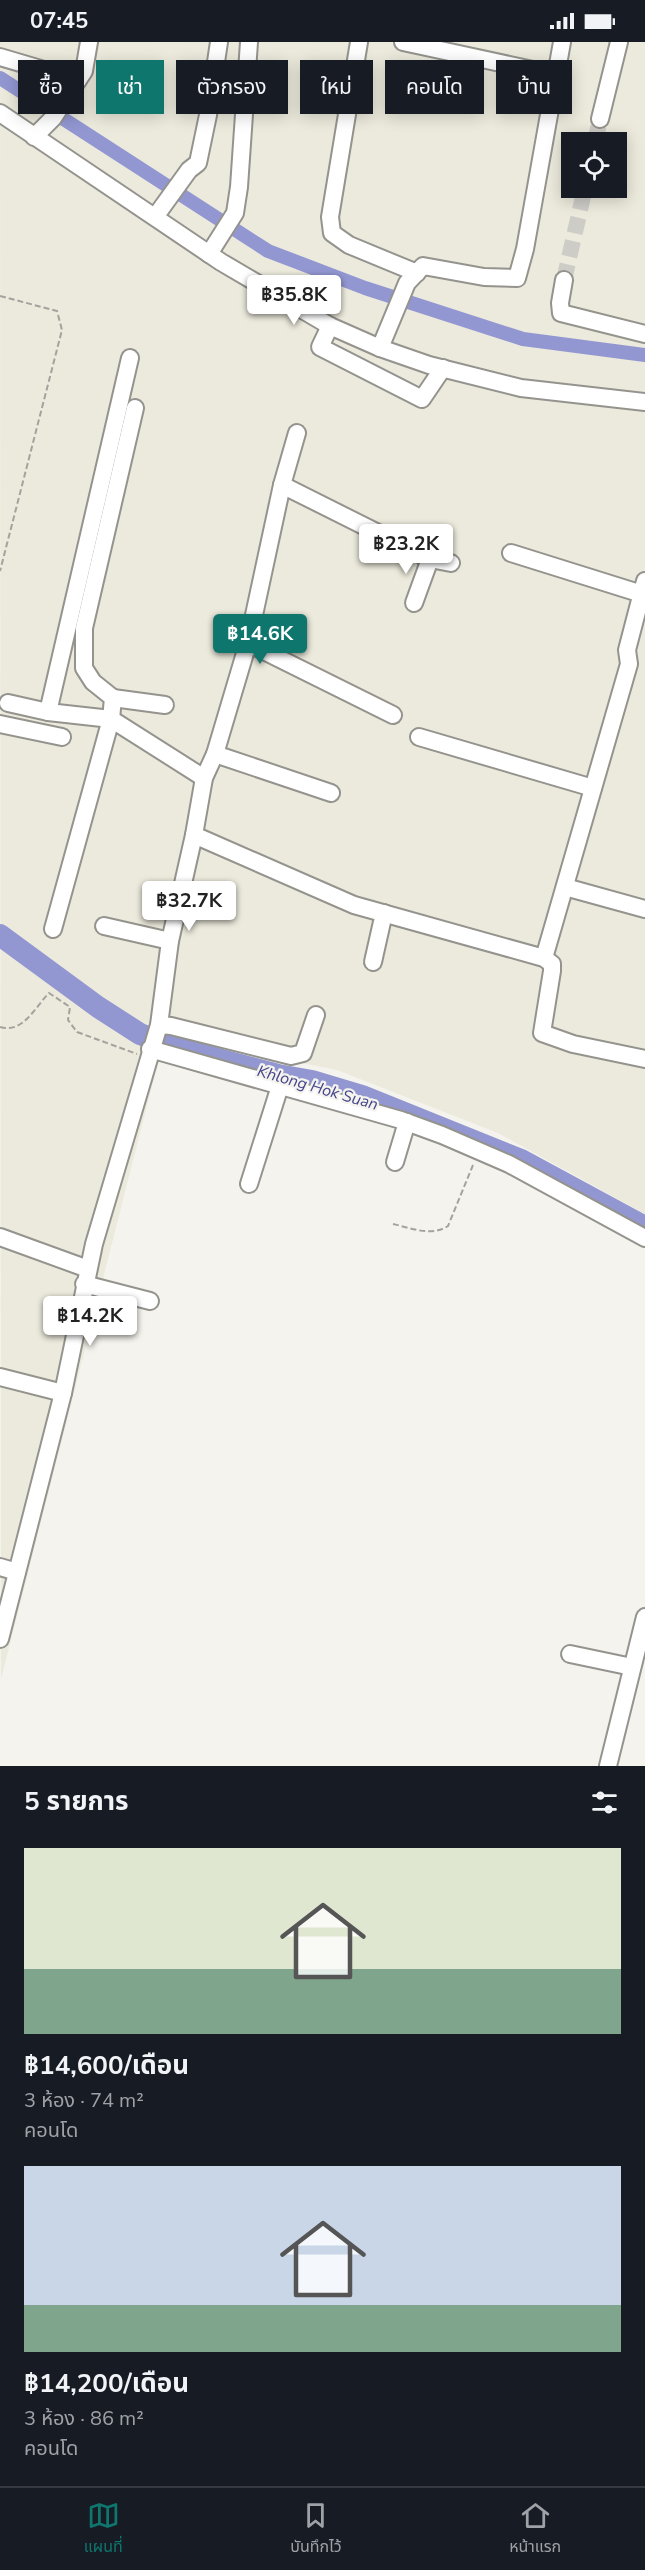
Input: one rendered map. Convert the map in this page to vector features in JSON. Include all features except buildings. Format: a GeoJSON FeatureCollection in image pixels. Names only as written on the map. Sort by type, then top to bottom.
{"type":"FeatureCollection","features":[{"type":"Feature","properties":{"kind":"street"},"geometry":{"type":"LineString","coordinates":[[84,71],[89,42]]}},
{"type":"Feature","properties":{"kind":"street"},"geometry":{"type":"LineString","coordinates":[[155,217],[189,170],[198,163],[219,42]]}},
{"type":"Feature","properties":{"kind":"street"},"geometry":{"type":"LineString","coordinates":[[210,254],[235,213],[239,187],[249,42]]}},
{"type":"Feature","properties":{"kind":"street"},"geometry":{"type":"LineString","coordinates":[[359,42],[330,217],[332,233],[349,245],[412,278]]}},
{"type":"Feature","properties":{"kind":"street"},"geometry":{"type":"LineString","coordinates":[[404,42],[496,62]]}},
{"type":"Feature","properties":{"kind":"street"},"geometry":{"type":"LineString","coordinates":[[559,60],[562,42]]}},
{"type":"Feature","properties":{"kind":"street"},"geometry":{"type":"LineString","coordinates":[[600,119],[618,42]]}},
{"type":"Feature","properties":{"kind":"street"},"geometry":{"type":"LineString","coordinates":[[0,57],[18,62]]}},
{"type":"Feature","properties":{"kind":"street"},"geometry":{"type":"LineString","coordinates":[[0,113],[210,254],[330,326],[380,348],[443,368],[520,388],[645,402]]}},
{"type":"Feature","properties":{"kind":"street"},"geometry":{"type":"LineString","coordinates":[[34,137],[56,114]]}},
{"type":"Feature","properties":{"kind":"street"},"geometry":{"type":"LineString","coordinates":[[380,348],[412,278],[423,266],[484,276],[516,278],[525,249],[549,114]]}},
{"type":"Feature","properties":{"kind":"street"},"geometry":{"type":"LineString","coordinates":[[564,280],[560,303],[561,313],[645,334]]}},
{"type":"Feature","properties":{"kind":"street"},"geometry":{"type":"LineString","coordinates":[[330,326],[320,346],[422,399],[443,368]]}},
{"type":"Feature","properties":{"kind":"street"},"geometry":{"type":"LineString","coordinates":[[48,712],[130,358]]}},
{"type":"Feature","properties":{"kind":"street"},"geometry":{"type":"LineString","coordinates":[[135,408],[84,628],[84,668],[93,682],[113,698],[165,705]]}},
{"type":"Feature","properties":{"kind":"street"},"geometry":{"type":"LineString","coordinates":[[0,1639],[63,1393],[86,1277],[159,1025],[170,941],[194,835],[204,778],[215,754],[248,643],[282,486],[297,433]]}},
{"type":"Feature","properties":{"kind":"street"},"geometry":{"type":"LineString","coordinates":[[282,486],[430,559],[451,563]]}},
{"type":"Feature","properties":{"kind":"street"},"geometry":{"type":"LineString","coordinates":[[510,553],[643,587],[627,650],[629,664],[544,958]]}},
{"type":"Feature","properties":{"kind":"street"},"geometry":{"type":"LineString","coordinates":[[414,603],[430,559]]}},
{"type":"Feature","properties":{"kind":"street"},"geometry":{"type":"LineString","coordinates":[[248,643],[393,715]]}},
{"type":"Feature","properties":{"kind":"street"},"geometry":{"type":"LineString","coordinates":[[53,929],[111,719],[113,698]]}},
{"type":"Feature","properties":{"kind":"street"},"geometry":{"type":"LineString","coordinates":[[62,737],[6,725],[12,704],[48,712],[111,719],[204,778]]}},
{"type":"Feature","properties":{"kind":"street"},"geometry":{"type":"LineString","coordinates":[[419,737],[593,788]]}},
{"type":"Feature","properties":{"kind":"street"},"geometry":{"type":"LineString","coordinates":[[215,754],[331,793]]}},
{"type":"Feature","properties":{"kind":"street"},"geometry":{"type":"LineString","coordinates":[[194,835],[354,905],[544,958],[552,964],[552,971],[542,1033],[573,1044],[645,1059]]}},
{"type":"Feature","properties":{"kind":"street"},"geometry":{"type":"LineString","coordinates":[[565,887],[645,909]]}},
{"type":"Feature","properties":{"kind":"street"},"geometry":{"type":"LineString","coordinates":[[373,962],[384,913]]}},
{"type":"Feature","properties":{"kind":"street"},"geometry":{"type":"LineString","coordinates":[[104,926],[170,941]]}},
{"type":"Feature","properties":{"kind":"street"},"geometry":{"type":"LineString","coordinates":[[159,1025],[291,1056],[303,1053],[316,1015]]}},
{"type":"Feature","properties":{"kind":"street"},"geometry":{"type":"LineString","coordinates":[[150,1051],[407,1122],[509,1164],[645,1238]]}},
{"type":"Feature","properties":{"kind":"street"},"geometry":{"type":"LineString","coordinates":[[249,1184],[280,1086]]}},
{"type":"Feature","properties":{"kind":"street"},"geometry":{"type":"LineString","coordinates":[[395,1162],[407,1122]]}},
{"type":"Feature","properties":{"kind":"street"},"geometry":{"type":"LineString","coordinates":[[0,1238],[86,1277],[150,1301]]}},
{"type":"Feature","properties":{"kind":"street"},"geometry":{"type":"LineString","coordinates":[[0,1377],[63,1393]]}},
{"type":"Feature","properties":{"kind":"street"},"geometry":{"type":"LineString","coordinates":[[0,1567],[17,1572]]}},
{"type":"Feature","properties":{"kind":"street"},"geometry":{"type":"LineString","coordinates":[[608,1766],[645,1617]]}},
{"type":"Feature","properties":{"kind":"street"},"geometry":{"type":"LineString","coordinates":[[570,1654],[632,1667]]}},
{"type":"Feature","properties":{"kind":"path"},"geometry":{"type":"LineString","coordinates":[[0,296],[57,311],[62,330],[0,571]]}},
{"type":"Feature","properties":{"kind":"path"},"geometry":{"type":"LineString","coordinates":[[0,1027],[23,1025],[34,1008],[49,993],[70,1007],[68,1020],[77,1032],[150,1051]]}},
{"type":"Feature","properties":{"kind":"path"},"geometry":{"type":"LineString","coordinates":[[393,1224],[425,1232],[440,1231],[448,1226],[479,1151]]}},
{"type":"Feature","properties":{"kind":"shaded area"},"geometry":{"type":"Polygon","coordinates":[[[0,42],[645,42],[645,1214],[498,1133],[337,1070],[271,1057],[166,1031],[1,1679],[0,42]]]}},
{"type":"Feature","properties":{"kind":"waterway"},"geometry":{"type":"LineString","coordinates":[[0,78],[268,251],[365,288],[523,339],[645,355]]}},
{"type":"Feature","properties":{"kind":"waterway","name":"Khlong Hok Suan"},"geometry":{"type":"LineString","coordinates":[[0,935],[98,1007],[140,1034],[174,1047],[278,1075],[312,1081],[362,1096],[521,1160],[645,1227]]}},
{"type":"Feature","properties":{"kind":"tunnel"},"geometry":{"type":"LineString","coordinates":[[597,132],[600,119]]}},
{"type":"Feature","properties":{"kind":"tunnel"},"geometry":{"type":"LineString","coordinates":[[564,280],[583,198]]}}]}
